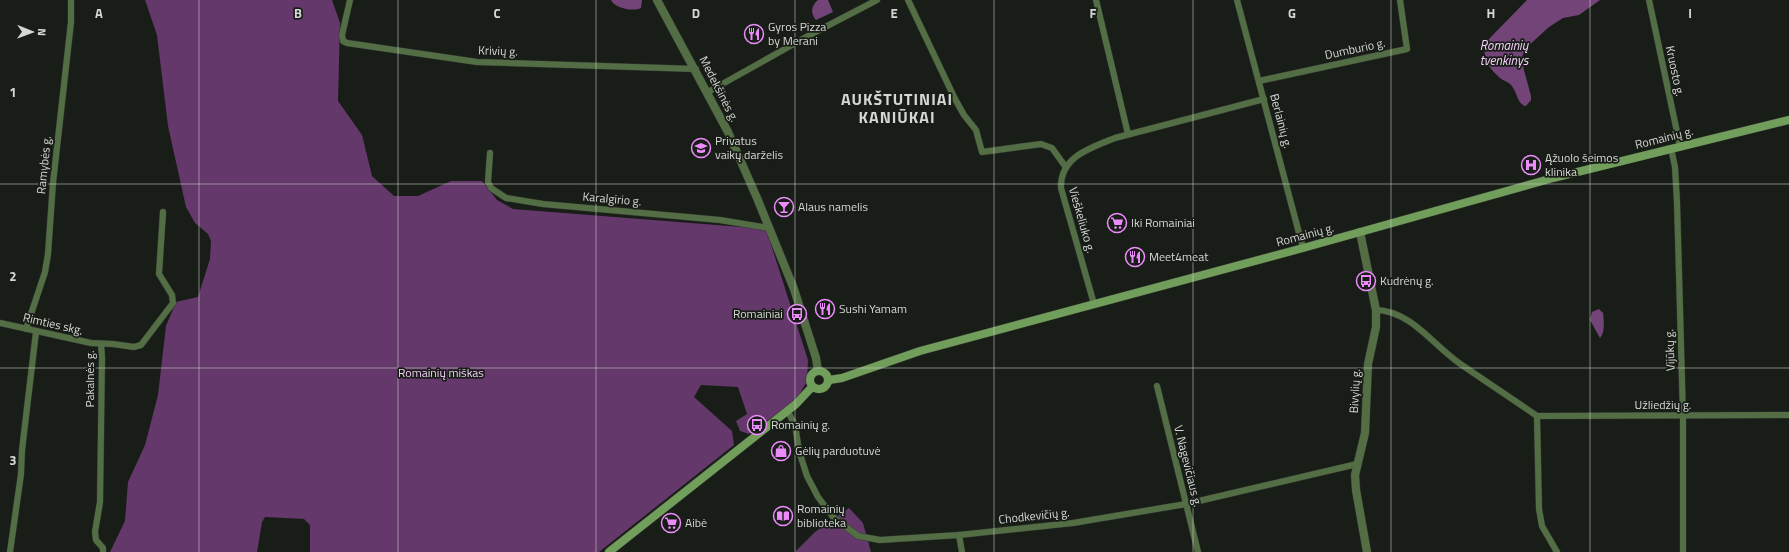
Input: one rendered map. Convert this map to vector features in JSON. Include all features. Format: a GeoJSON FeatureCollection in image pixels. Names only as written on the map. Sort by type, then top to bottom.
{"type":"FeatureCollection","features":[{"type":"Feature","properties":{"kind":"main road","name":"Romainių g."},"geometry":{"type":"LineString","coordinates":[[829,380],[842,378],[920,351],[1303,248],[1553,178],[1789,120]]}},
{"type":"Feature","properties":{"kind":"main road"},"geometry":{"type":"LineString","coordinates":[[818,371],[824,372],[829,380],[827,386],[821,390],[812,386],[811,377],[818,371]]}},
{"type":"Feature","properties":{"kind":"main road"},"geometry":{"type":"LineString","coordinates":[[609,552],[788,410],[812,386]]}},
{"type":"Feature","properties":{"kind":"street","name":"Ramybės g."},"geometry":{"type":"LineString","coordinates":[[26,329],[45,272],[48,254],[53,183],[71,22],[71,0]]}},
{"type":"Feature","properties":{"kind":"street","name":"Krivių g."},"geometry":{"type":"LineString","coordinates":[[350,0],[342,35],[343,41],[347,43],[477,62],[696,69]]}},
{"type":"Feature","properties":{"kind":"street","name":"Medekšinės g."},"geometry":{"type":"LineString","coordinates":[[658,0],[696,69],[728,132],[794,289],[816,358],[818,371]]}},
{"type":"Feature","properties":{"kind":"street"},"geometry":{"type":"LineString","coordinates":[[708,92],[794,43],[877,0]]}},
{"type":"Feature","properties":{"kind":"street"},"geometry":{"type":"LineString","coordinates":[[908,0],[955,99],[964,115],[976,130],[982,152],[1041,144],[1052,148],[1065,166],[1071,160],[1095,146],[1128,134],[1264,99]]}},
{"type":"Feature","properties":{"kind":"street"},"geometry":{"type":"LineString","coordinates":[[1096,0],[1128,134]]}},
{"type":"Feature","properties":{"kind":"street","name":"Berlainių g."},"geometry":{"type":"LineString","coordinates":[[1237,0],[1303,248]]}},
{"type":"Feature","properties":{"kind":"street","name":"Dumburio g."},"geometry":{"type":"LineString","coordinates":[[1259,81],[1407,49],[1400,0]]}},
{"type":"Feature","properties":{"kind":"street","name":"Kruosto g."},"geometry":{"type":"LineString","coordinates":[[1649,0],[1680,146]]}},
{"type":"Feature","properties":{"kind":"street","name":"Vijūkų g."},"geometry":{"type":"LineString","coordinates":[[1671,148],[1675,167],[1677,202],[1683,417],[1683,552]]}},
{"type":"Feature","properties":{"kind":"street","name":"Karalgirio g."},"geometry":{"type":"LineString","coordinates":[[490,153],[488,182],[491,188],[506,198],[543,204],[720,220],[769,228]]}},
{"type":"Feature","properties":{"kind":"street","name":"Vieškeliuko g."},"geometry":{"type":"LineString","coordinates":[[1065,166],[1060,177],[1061,188],[1094,304]]}},
{"type":"Feature","properties":{"kind":"street","name":"Pakalnės g."},"geometry":{"type":"LineString","coordinates":[[103,552],[103,548],[96,540],[95,532],[100,502],[101,344],[134,347],[141,345],[173,303],[172,295],[159,274],[163,212]]}},
{"type":"Feature","properties":{"kind":"street","name":"Bivylių g."},"geometry":{"type":"LineString","coordinates":[[1360,232],[1376,310],[1376,327],[1366,383],[1365,433],[1357,464],[1355,482],[1367,552]]}},
{"type":"Feature","properties":{"kind":"street"},"geometry":{"type":"LineString","coordinates":[[1376,310],[1385,310],[1416,325],[1458,362],[1537,416],[1539,509],[1542,526],[1557,552]]}},
{"type":"Feature","properties":{"kind":"street","name":"Rimties skg."},"geometry":{"type":"LineString","coordinates":[[0,323],[36,332],[101,344]]}},
{"type":"Feature","properties":{"kind":"street"},"geometry":{"type":"LineString","coordinates":[[10,552],[21,474],[22,450],[36,332]]}},
{"type":"Feature","properties":{"kind":"street","name":"V. Nagevičiaus g."},"geometry":{"type":"LineString","coordinates":[[1157,386],[1198,552]]}},
{"type":"Feature","properties":{"kind":"street","name":"Chodkevičių g."},"geometry":{"type":"LineString","coordinates":[[788,410],[795,425],[799,451],[807,476],[814,490],[833,517],[858,536],[891,541],[1073,523],[1186,504],[1357,464]]}},
{"type":"Feature","properties":{"kind":"street","name":"Užliedžių g."},"geometry":{"type":"LineString","coordinates":[[1537,416],[1683,417],[1789,415]]}},
{"type":"Feature","properties":{"kind":"street"},"geometry":{"type":"LineString","coordinates":[[959,535],[962,552]]}},
{"type":"Feature","properties":{"kind":"green space","name":"Romainių miškas"},"geometry":{"type":"Polygon","coordinates":[[[145,0],[332,0],[340,23],[338,101],[362,135],[372,176],[394,196],[418,196],[451,181],[482,181],[497,200],[513,209],[766,229],[808,360],[807,381],[797,399],[749,434],[740,431],[736,421],[747,414],[738,387],[701,385],[694,397],[732,431],[734,445],[599,552],[310,552],[310,525],[304,519],[265,517],[262,522],[257,552],[110,552],[125,521],[128,482],[145,445],[158,395],[166,326],[176,302],[198,297],[210,259],[211,241],[208,234],[195,223],[186,207],[168,126],[157,35],[145,0]]]}},
{"type":"Feature","properties":{"kind":"green space"},"geometry":{"type":"Polygon","coordinates":[[[849,508],[863,523],[871,552],[795,552],[815,532],[849,508]]]}},
{"type":"Feature","properties":{"kind":"water"},"geometry":{"type":"Polygon","coordinates":[[[611,0],[642,0],[641,8],[633,10],[620,7],[611,0]]]}},
{"type":"Feature","properties":{"kind":"water"},"geometry":{"type":"Polygon","coordinates":[[[818,0],[828,0],[833,12],[816,20],[812,10],[818,0]]]}},
{"type":"Feature","properties":{"kind":"water","name":"Romainių tvenkinys"},"geometry":{"type":"Polygon","coordinates":[[[1527,0],[1600,0],[1579,15],[1563,18],[1549,27],[1526,48],[1521,59],[1531,100],[1526,106],[1521,103],[1510,84],[1501,79],[1492,71],[1485,57],[1485,47],[1486,42],[1527,0]]]}},
{"type":"Feature","properties":{"kind":"water"},"geometry":{"type":"Polygon","coordinates":[[[1599,309],[1603,313],[1604,323],[1603,333],[1600,338],[1590,320],[1592,312],[1599,309]]]}},
{"type":"Feature","properties":{"kind":"place","name":"Gyros Pizza by Merani"},"geometry":{"type":"Point","coordinates":[754,34]}},
{"type":"Feature","properties":{"kind":"place","name":"Privatus vaikų darželis"},"geometry":{"type":"Point","coordinates":[701,148]}},
{"type":"Feature","properties":{"kind":"place","name":"Ąžuolo šeimos klinika"},"geometry":{"type":"Point","coordinates":[1531,165]}},
{"type":"Feature","properties":{"kind":"place","name":"Alaus namelis"},"geometry":{"type":"Point","coordinates":[784,207]}},
{"type":"Feature","properties":{"kind":"place","name":"Iki Romainiai"},"geometry":{"type":"Point","coordinates":[1117,223]}},
{"type":"Feature","properties":{"kind":"place","name":"Meet4meat"},"geometry":{"type":"Point","coordinates":[1135,257]}},
{"type":"Feature","properties":{"kind":"place","name":"Kudrėnų g."},"geometry":{"type":"Point","coordinates":[1366,281]}},
{"type":"Feature","properties":{"kind":"place","name":"Sushi Yamam"},"geometry":{"type":"Point","coordinates":[825,309]}},
{"type":"Feature","properties":{"kind":"place","name":"Romainiai"},"geometry":{"type":"Point","coordinates":[797,314]}},
{"type":"Feature","properties":{"kind":"place","name":"Romainių g."},"geometry":{"type":"Point","coordinates":[757,425]}},
{"type":"Feature","properties":{"kind":"place","name":"Gėlių parduotuvė"},"geometry":{"type":"Point","coordinates":[781,451]}},
{"type":"Feature","properties":{"kind":"place","name":"Romainių biblioteka"},"geometry":{"type":"Point","coordinates":[783,516]}},
{"type":"Feature","properties":{"kind":"place","name":"Aibė"},"geometry":{"type":"Point","coordinates":[671,523]}},
{"type":"Feature","properties":{"kind":"district","name":"AUKŠTUTINIAI KANIŪKAI"},"geometry":{"type":"Point","coordinates":[897,108]}}]}
